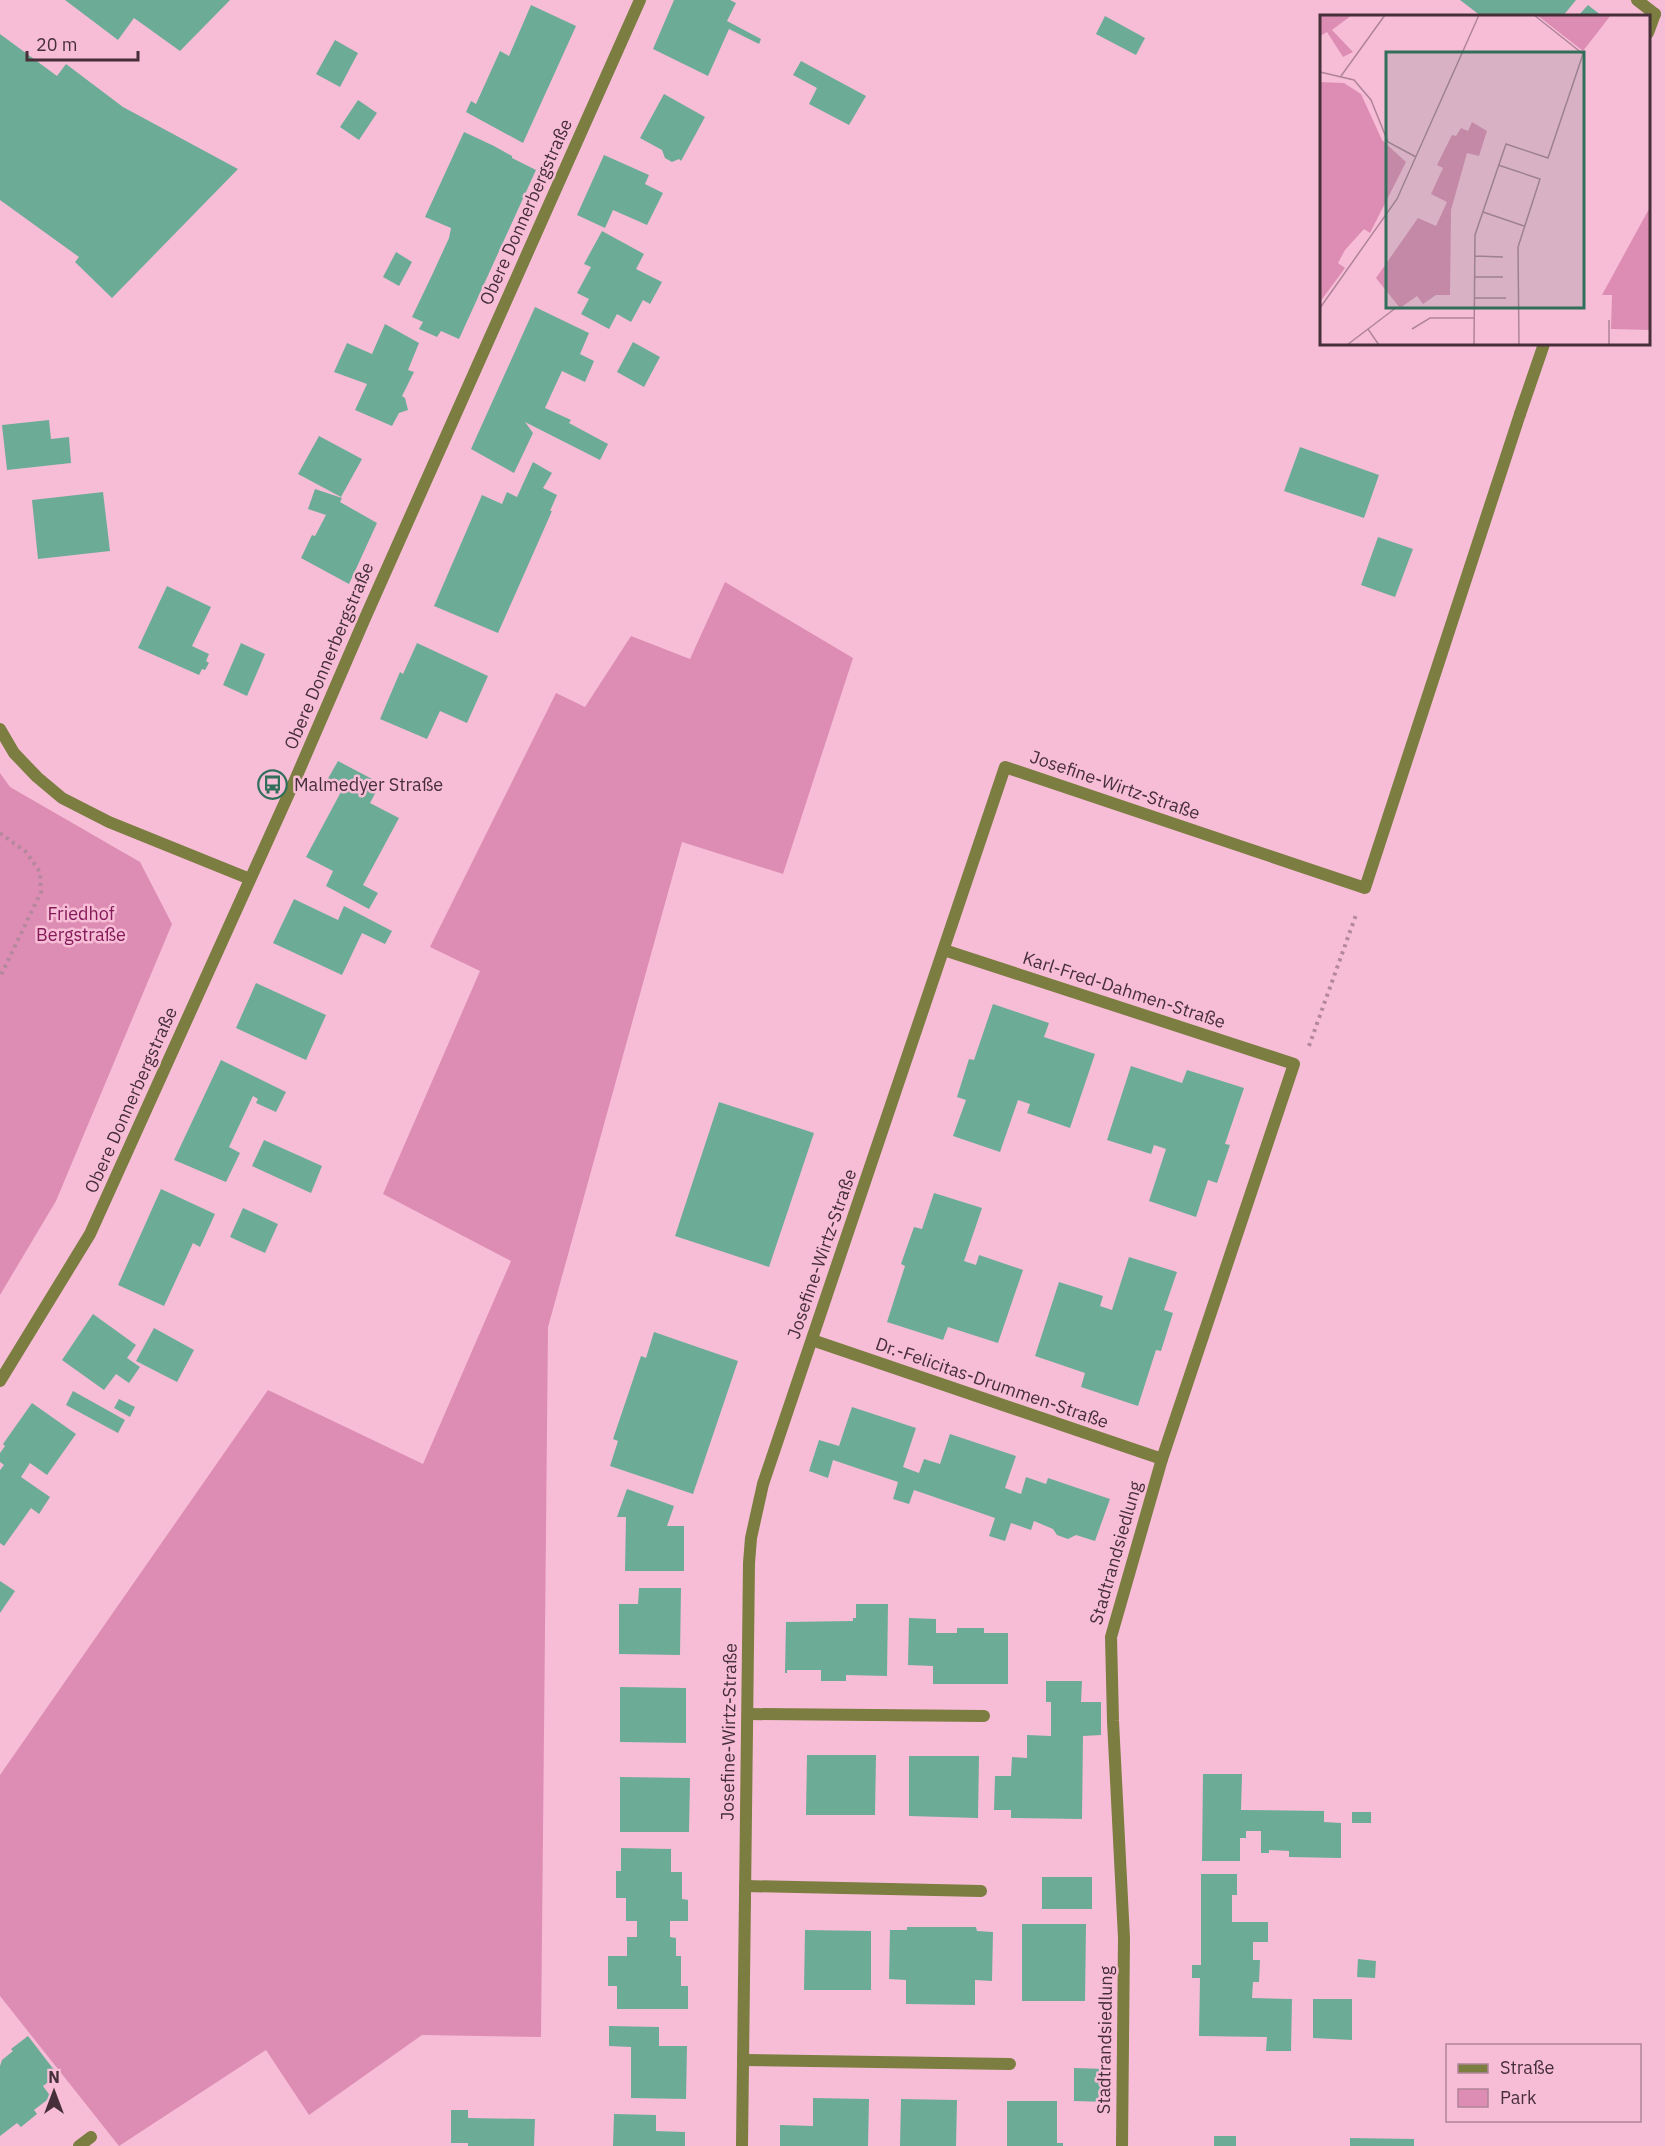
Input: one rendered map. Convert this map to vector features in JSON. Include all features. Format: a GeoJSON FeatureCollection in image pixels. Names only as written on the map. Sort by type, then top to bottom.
{"type":"FeatureCollection","features":[{"type":"Feature","properties":{"kind":"street","name":"Obere Donnerbergstraße"},"geometry":{"type":"LineString","coordinates":[[0,1381],[90,1234],[640,0]]}},
{"type":"Feature","properties":{"kind":"street"},"geometry":{"type":"LineString","coordinates":[[1637,0],[1655,14],[1650,28]]}},
{"type":"Feature","properties":{"kind":"street"},"geometry":{"type":"LineString","coordinates":[[1365,888],[1544,345]]}},
{"type":"Feature","properties":{"kind":"street"},"geometry":{"type":"LineString","coordinates":[[0,729],[14,753],[62,798],[109,822],[250,879]]}},
{"type":"Feature","properties":{"kind":"street","name":"Josefine-Wirtz-Straße"},"geometry":{"type":"LineString","coordinates":[[742,2146],[751,1538],[763,1484],[1005,767],[1365,888]]}},
{"type":"Feature","properties":{"kind":"street","name":"Karl-Fred-Dahmen-Straße"},"geometry":{"type":"LineString","coordinates":[[944,950],[1294,1064]]}},
{"type":"Feature","properties":{"kind":"street","name":"Stadtrandsiedlung"},"geometry":{"type":"LineString","coordinates":[[1122,2146],[1124,1938],[1111,1637],[1161,1459],[1294,1064]]}},
{"type":"Feature","properties":{"kind":"street","name":"Dr.-Felicitas-Drummen-Straße"},"geometry":{"type":"LineString","coordinates":[[812,1340],[1161,1459]]}},
{"type":"Feature","properties":{"kind":"street"},"geometry":{"type":"LineString","coordinates":[[748,1714],[984,1716]]}},
{"type":"Feature","properties":{"kind":"street"},"geometry":{"type":"LineString","coordinates":[[746,1886],[981,1891]]}},
{"type":"Feature","properties":{"kind":"street"},"geometry":{"type":"LineString","coordinates":[[743,2061],[1010,2064]]}},
{"type":"Feature","properties":{"kind":"street"},"geometry":{"type":"LineString","coordinates":[[79,2146],[91,2137]]}},
{"type":"Feature","properties":{"kind":"path"},"geometry":{"type":"LineString","coordinates":[[0,833],[26,852],[40,872],[41,892],[0,977]]}},
{"type":"Feature","properties":{"kind":"path"},"geometry":{"type":"LineString","coordinates":[[1294,1064],[1309,1047],[1365,888]]}},
{"type":"Feature","properties":{"kind":"green space"},"geometry":{"type":"Polygon","coordinates":[[[725,582],[853,658],[783,874],[682,842],[548,1327],[541,2037],[422,2035],[309,2115],[266,2050],[119,2146],[0,1996],[0,1775],[268,1390],[423,1464],[511,1261],[383,1194],[480,971],[430,947],[556,693],[585,707],[631,636],[690,659],[725,582]]]}},
{"type":"Feature","properties":{"kind":"green space","name":"Friedhof Bergstraße"},"geometry":{"type":"Polygon","coordinates":[[[0,773],[10,787],[140,862],[172,924],[56,1201],[0,1295],[0,773]]]}},
{"type":"Feature","properties":{"kind":"building"},"geometry":{"type":"Polygon","coordinates":[[[65,0],[230,0],[180,51],[134,18],[118,40],[65,0]]]}},
{"type":"Feature","properties":{"kind":"building"},"geometry":{"type":"Polygon","coordinates":[[[674,0],[730,0],[736,3],[727,21],[761,39],[759,44],[729,29],[708,76],[653,49],[674,0]]]}},
{"type":"Feature","properties":{"kind":"building"},"geometry":{"type":"Polygon","coordinates":[[[1460,0],[1576,0],[1564,15],[1480,15],[1460,0]]]}},
{"type":"Feature","properties":{"kind":"building"},"geometry":{"type":"Polygon","coordinates":[[[531,5],[576,26],[523,143],[466,112],[471,101],[476,104],[500,51],[509,56],[531,5]]]}},
{"type":"Feature","properties":{"kind":"building"},"geometry":{"type":"Polygon","coordinates":[[[1588,5],[1601,15],[1579,15],[1588,5]]]}},
{"type":"Feature","properties":{"kind":"building"},"geometry":{"type":"Polygon","coordinates":[[[1105,16],[1145,38],[1136,55],[1096,34],[1105,16]]]}},
{"type":"Feature","properties":{"kind":"building"},"geometry":{"type":"Polygon","coordinates":[[[0,34],[57,76],[66,64],[123,107],[238,169],[112,298],[75,262],[79,257],[0,200],[0,34]]]}},
{"type":"Feature","properties":{"kind":"building"},"geometry":{"type":"Polygon","coordinates":[[[335,40],[358,53],[340,87],[316,74],[335,40]]]}},
{"type":"Feature","properties":{"kind":"building"},"geometry":{"type":"Polygon","coordinates":[[[801,61],[866,96],[849,125],[809,104],[817,88],[793,75],[801,61]]]}},
{"type":"Feature","properties":{"kind":"building"},"geometry":{"type":"Polygon","coordinates":[[[664,94],[705,117],[681,161],[679,159],[672,162],[665,158],[662,150],[640,138],[664,94]]]}},
{"type":"Feature","properties":{"kind":"building"},"geometry":{"type":"Polygon","coordinates":[[[358,100],[377,113],[359,140],[340,127],[358,100]]]}},
{"type":"Feature","properties":{"kind":"building"},"geometry":{"type":"Polygon","coordinates":[[[464,132],[536,170],[459,339],[441,331],[437,337],[419,329],[423,322],[412,317],[449,238],[451,228],[425,217],[464,132]]]}},
{"type":"Feature","properties":{"kind":"building"},"geometry":{"type":"Polygon","coordinates":[[[604,155],[649,175],[645,184],[663,193],[647,225],[613,210],[605,228],[577,215],[604,155]]]}},
{"type":"Feature","properties":{"kind":"building"},"geometry":{"type":"Polygon","coordinates":[[[602,231],[644,254],[636,269],[662,282],[650,304],[643,300],[631,322],[617,314],[609,329],[581,314],[589,299],[577,293],[591,267],[584,264],[602,231]]]}},
{"type":"Feature","properties":{"kind":"building"},"geometry":{"type":"Polygon","coordinates":[[[396,252],[412,262],[399,286],[383,277],[396,252]]]}},
{"type":"Feature","properties":{"kind":"building"},"geometry":{"type":"Polygon","coordinates":[[[535,307],[589,333],[580,354],[594,361],[585,382],[562,371],[545,408],[571,420],[569,423],[608,444],[600,460],[525,422],[533,433],[514,473],[471,449],[535,307]]]}},
{"type":"Feature","properties":{"kind":"building"},"geometry":{"type":"Polygon","coordinates":[[[385,324],[419,343],[408,370],[414,372],[402,396],[405,398],[408,410],[399,413],[392,426],[355,410],[367,384],[334,372],[347,343],[372,354],[385,324]]]}},
{"type":"Feature","properties":{"kind":"building"},"geometry":{"type":"Polygon","coordinates":[[[633,342],[660,357],[644,387],[617,372],[633,342]]]}},
{"type":"Feature","properties":{"kind":"building"},"geometry":{"type":"Polygon","coordinates":[[[49,420],[51,439],[69,437],[71,463],[7,470],[2,425],[49,420]]]}},
{"type":"Feature","properties":{"kind":"building"},"geometry":{"type":"Polygon","coordinates":[[[319,436],[362,459],[341,497],[298,474],[319,436]]]}},
{"type":"Feature","properties":{"kind":"building"},"geometry":{"type":"Polygon","coordinates":[[[1300,447],[1379,475],[1364,518],[1284,491],[1300,447]]]}},
{"type":"Feature","properties":{"kind":"building"},"geometry":{"type":"Polygon","coordinates":[[[533,462],[552,473],[543,488],[557,495],[498,633],[434,606],[482,495],[502,504],[507,492],[517,497],[533,462]]]}},
{"type":"Feature","properties":{"kind":"building"},"geometry":{"type":"Polygon","coordinates":[[[315,489],[342,498],[340,502],[377,523],[349,584],[301,558],[312,535],[315,536],[326,515],[308,509],[315,489]]]}},
{"type":"Feature","properties":{"kind":"building"},"geometry":{"type":"Polygon","coordinates":[[[103,492],[110,551],[38,559],[32,500],[103,492]]]}},
{"type":"Feature","properties":{"kind":"building"},"geometry":{"type":"Polygon","coordinates":[[[1378,537],[1413,549],[1395,597],[1361,585],[1378,537]]]}},
{"type":"Feature","properties":{"kind":"building"},"geometry":{"type":"Polygon","coordinates":[[[167,586],[211,607],[192,646],[209,654],[206,661],[209,663],[199,675],[138,648],[167,586]]]}},
{"type":"Feature","properties":{"kind":"building"},"geometry":{"type":"Polygon","coordinates":[[[241,643],[265,654],[247,696],[223,685],[241,643]]]}},
{"type":"Feature","properties":{"kind":"building"},"geometry":{"type":"Polygon","coordinates":[[[417,643],[488,676],[467,723],[440,711],[427,739],[380,719],[400,672],[403,674],[417,643]]]}},
{"type":"Feature","properties":{"kind":"building"},"geometry":{"type":"Polygon","coordinates":[[[338,761],[374,780],[379,786],[370,803],[399,818],[363,885],[378,893],[369,909],[326,886],[333,871],[306,857],[342,790],[326,782],[338,761]]]}},
{"type":"Feature","properties":{"kind":"building"},"geometry":{"type":"Polygon","coordinates":[[[294,899],[338,920],[344,906],[392,931],[385,944],[362,933],[342,975],[273,943],[294,899]]]}},
{"type":"Feature","properties":{"kind":"building"},"geometry":{"type":"Polygon","coordinates":[[[256,983],[326,1015],[306,1060],[236,1028],[256,983]]]}},
{"type":"Feature","properties":{"kind":"building"},"geometry":{"type":"Polygon","coordinates":[[[993,1004],[1049,1023],[1044,1037],[1095,1054],[1070,1128],[1027,1113],[1030,1104],[1018,1100],[1000,1152],[953,1136],[966,1100],[957,1097],[969,1059],[974,1060],[993,1004]]]}},
{"type":"Feature","properties":{"kind":"building"},"geometry":{"type":"Polygon","coordinates":[[[221,1060],[286,1092],[276,1112],[256,1103],[258,1099],[253,1096],[229,1147],[240,1153],[226,1182],[174,1160],[221,1060]]]}},
{"type":"Feature","properties":{"kind":"building"},"geometry":{"type":"Polygon","coordinates":[[[1131,1066],[1182,1083],[1187,1070],[1244,1088],[1225,1144],[1230,1145],[1217,1183],[1208,1180],[1196,1217],[1149,1201],[1166,1149],[1154,1145],[1151,1154],[1107,1140],[1131,1066]]]}},
{"type":"Feature","properties":{"kind":"building"},"geometry":{"type":"Polygon","coordinates":[[[719,1102],[814,1133],[769,1267],[675,1236],[719,1102]]]}},
{"type":"Feature","properties":{"kind":"building"},"geometry":{"type":"Polygon","coordinates":[[[264,1140],[322,1166],[311,1193],[252,1166],[264,1140]]]}},
{"type":"Feature","properties":{"kind":"building"},"geometry":{"type":"Polygon","coordinates":[[[161,1189],[215,1214],[200,1247],[193,1243],[164,1306],[118,1285],[161,1189]]]}},
{"type":"Feature","properties":{"kind":"building"},"geometry":{"type":"Polygon","coordinates":[[[934,1193],[982,1208],[964,1261],[976,1265],[979,1255],[1023,1270],[998,1343],[948,1327],[943,1340],[887,1322],[905,1266],[901,1264],[914,1227],[922,1229],[934,1193]]]}},
{"type":"Feature","properties":{"kind":"building"},"geometry":{"type":"Polygon","coordinates":[[[243,1208],[278,1224],[265,1253],[230,1237],[243,1208]]]}},
{"type":"Feature","properties":{"kind":"building"},"geometry":{"type":"Polygon","coordinates":[[[1129,1257],[1177,1272],[1164,1310],[1173,1313],[1161,1351],[1156,1350],[1138,1406],[1081,1387],[1085,1373],[1035,1356],[1059,1282],[1103,1296],[1100,1306],[1112,1310],[1129,1257]]]}},
{"type":"Feature","properties":{"kind":"building"},"geometry":{"type":"Polygon","coordinates":[[[93,1314],[136,1345],[127,1358],[140,1367],[129,1383],[116,1374],[104,1390],[62,1360],[93,1314]]]}},
{"type":"Feature","properties":{"kind":"building"},"geometry":{"type":"Polygon","coordinates":[[[154,1328],[194,1350],[177,1382],[136,1361],[154,1328]]]}},
{"type":"Feature","properties":{"kind":"building"},"geometry":{"type":"Polygon","coordinates":[[[654,1332],[738,1361],[693,1494],[610,1466],[618,1441],[613,1439],[641,1356],[646,1358],[654,1332]]]}},
{"type":"Feature","properties":{"kind":"building"},"geometry":{"type":"Polygon","coordinates":[[[73,1391],[125,1420],[118,1433],[66,1405],[73,1391]]]}},
{"type":"Feature","properties":{"kind":"building"},"geometry":{"type":"Polygon","coordinates":[[[119,1399],[135,1407],[130,1417],[114,1408],[119,1399]]]}},
{"type":"Feature","properties":{"kind":"building"},"geometry":{"type":"Polygon","coordinates":[[[32,1403],[76,1434],[47,1475],[30,1463],[21,1477],[50,1497],[39,1514],[31,1508],[4,1546],[0,1543],[0,1470],[4,1465],[0,1462],[0,1453],[5,1446],[3,1444],[32,1403]]]}},
{"type":"Feature","properties":{"kind":"building"},"geometry":{"type":"Polygon","coordinates":[[[852,1407],[916,1428],[903,1467],[919,1473],[924,1459],[940,1464],[950,1434],[1016,1456],[1005,1488],[1021,1494],[1026,1477],[1046,1484],[1048,1478],[1110,1499],[1095,1541],[1076,1535],[1068,1539],[1057,1535],[1053,1529],[1034,1521],[1031,1530],[1011,1523],[1005,1541],[989,1536],[995,1518],[914,1490],[909,1504],[893,1499],[898,1482],[833,1460],[828,1478],[809,1471],[819,1440],[839,1446],[852,1407]]]}},
{"type":"Feature","properties":{"kind":"building"},"geometry":{"type":"Polygon","coordinates":[[[627,1489],[674,1506],[667,1526],[684,1526],[684,1571],[625,1571],[626,1517],[617,1517],[627,1489]]]}},
{"type":"Feature","properties":{"kind":"building"},"geometry":{"type":"Polygon","coordinates":[[[0,1581],[15,1591],[0,1613],[0,1581]]]}},
{"type":"Feature","properties":{"kind":"building"},"geometry":{"type":"Polygon","coordinates":[[[639,1588],[681,1588],[680,1655],[619,1654],[619,1604],[638,1604],[639,1588]]]}},
{"type":"Feature","properties":{"kind":"building"},"geometry":{"type":"Polygon","coordinates":[[[856,1604],[888,1604],[887,1676],[846,1675],[846,1681],[821,1681],[821,1670],[787,1670],[785,1673],[786,1622],[853,1621],[853,1618],[856,1618],[856,1604]]]}},
{"type":"Feature","properties":{"kind":"building"},"geometry":{"type":"Polygon","coordinates":[[[909,1618],[936,1619],[936,1633],[957,1633],[957,1628],[984,1628],[984,1633],[1008,1633],[1008,1684],[933,1684],[933,1666],[908,1665],[909,1618]]]}},
{"type":"Feature","properties":{"kind":"building"},"geometry":{"type":"Polygon","coordinates":[[[1046,1681],[1082,1681],[1081,1702],[1101,1702],[1101,1735],[1083,1736],[1082,1819],[1011,1818],[1011,1810],[994,1810],[995,1776],[1011,1776],[1012,1757],[1027,1758],[1027,1735],[1051,1736],[1051,1702],[1046,1702],[1046,1681]]]}},
{"type":"Feature","properties":{"kind":"building"},"geometry":{"type":"Polygon","coordinates":[[[620,1687],[686,1688],[686,1743],[620,1742],[620,1687]]]}},
{"type":"Feature","properties":{"kind":"building"},"geometry":{"type":"Polygon","coordinates":[[[807,1755],[876,1755],[875,1815],[806,1815],[807,1755]]]}},
{"type":"Feature","properties":{"kind":"building"},"geometry":{"type":"Polygon","coordinates":[[[909,1756],[979,1756],[978,1818],[909,1816],[909,1756]]]}},
{"type":"Feature","properties":{"kind":"building"},"geometry":{"type":"Polygon","coordinates":[[[1203,1774],[1242,1774],[1241,1810],[1324,1811],[1324,1822],[1341,1823],[1341,1858],[1289,1857],[1289,1851],[1269,1850],[1269,1853],[1261,1853],[1261,1831],[1246,1831],[1246,1838],[1240,1838],[1240,1861],[1202,1861],[1203,1774]]]}},
{"type":"Feature","properties":{"kind":"building"},"geometry":{"type":"Polygon","coordinates":[[[620,1777],[690,1778],[689,1832],[620,1832],[620,1777]]]}},
{"type":"Feature","properties":{"kind":"building"},"geometry":{"type":"Polygon","coordinates":[[[1352,1812],[1371,1812],[1371,1823],[1352,1823],[1352,1812]]]}},
{"type":"Feature","properties":{"kind":"building"},"geometry":{"type":"Polygon","coordinates":[[[621,1848],[671,1849],[671,1872],[682,1872],[682,1899],[688,1900],[688,1921],[670,1921],[670,1937],[676,1938],[676,1956],[681,1956],[681,1986],[688,1986],[688,2009],[617,2009],[617,1986],[608,1986],[608,1956],[627,1956],[627,1937],[637,1937],[637,1921],[626,1921],[626,1898],[616,1898],[616,1871],[621,1871],[621,1848]]]}},
{"type":"Feature","properties":{"kind":"building"},"geometry":{"type":"Polygon","coordinates":[[[1201,1874],[1237,1874],[1237,1895],[1232,1895],[1232,1922],[1268,1922],[1268,1942],[1253,1942],[1253,1960],[1260,1960],[1259,1982],[1253,1982],[1252,1998],[1292,1999],[1291,2051],[1266,2051],[1267,2037],[1199,2036],[1200,1978],[1192,1978],[1192,1965],[1201,1965],[1201,1874]]]}},
{"type":"Feature","properties":{"kind":"building"},"geometry":{"type":"Polygon","coordinates":[[[1042,1877],[1092,1877],[1092,1909],[1042,1909],[1042,1877]]]}},
{"type":"Feature","properties":{"kind":"building"},"geometry":{"type":"Polygon","coordinates":[[[1022,1924],[1086,1924],[1085,2001],[1022,2001],[1022,1924]]]}},
{"type":"Feature","properties":{"kind":"building"},"geometry":{"type":"Polygon","coordinates":[[[907,1927],[976,1927],[977,1931],[993,1932],[992,1981],[975,1980],[975,2005],[906,2004],[906,1980],[889,1979],[890,1930],[907,1930],[907,1927]]]}},
{"type":"Feature","properties":{"kind":"building"},"geometry":{"type":"Polygon","coordinates":[[[805,1930],[871,1931],[871,1990],[804,1990],[805,1930]]]}},
{"type":"Feature","properties":{"kind":"building"},"geometry":{"type":"Polygon","coordinates":[[[1358,1959],[1376,1961],[1375,1978],[1357,1977],[1358,1959]]]}},
{"type":"Feature","properties":{"kind":"building"},"geometry":{"type":"Polygon","coordinates":[[[1313,1999],[1352,1999],[1352,2040],[1313,2038],[1313,1999]]]}},
{"type":"Feature","properties":{"kind":"building"},"geometry":{"type":"Polygon","coordinates":[[[609,2026],[659,2027],[659,2046],[687,2046],[686,2099],[631,2098],[631,2047],[609,2046],[609,2026]]]}},
{"type":"Feature","properties":{"kind":"building"},"geometry":{"type":"Polygon","coordinates":[[[28,2036],[58,2075],[43,2086],[51,2097],[34,2110],[37,2114],[21,2127],[17,2123],[0,2136],[0,2066],[2,2060],[13,2051],[11,2049],[28,2036]]]}},
{"type":"Feature","properties":{"kind":"building"},"geometry":{"type":"Polygon","coordinates":[[[1074,2068],[1107,2069],[1107,2102],[1074,2101],[1074,2068]]]}},
{"type":"Feature","properties":{"kind":"building"},"geometry":{"type":"Polygon","coordinates":[[[813,2098],[869,2099],[868,2146],[780,2146],[780,2125],[813,2126],[813,2098]]]}},
{"type":"Feature","properties":{"kind":"building"},"geometry":{"type":"Polygon","coordinates":[[[901,2099],[957,2100],[956,2146],[900,2146],[901,2099]]]}},
{"type":"Feature","properties":{"kind":"building"},"geometry":{"type":"Polygon","coordinates":[[[1007,2101],[1057,2101],[1057,2143],[1063,2143],[1063,2146],[1007,2146],[1007,2101]]]}},
{"type":"Feature","properties":{"kind":"building"},"geometry":{"type":"Polygon","coordinates":[[[451,2110],[468,2110],[468,2118],[535,2119],[534,2146],[468,2146],[468,2143],[451,2143],[451,2110]]]}},
{"type":"Feature","properties":{"kind":"building"},"geometry":{"type":"Polygon","coordinates":[[[614,2114],[656,2115],[656,2131],[685,2132],[685,2146],[613,2146],[614,2114]]]}},
{"type":"Feature","properties":{"kind":"building"},"geometry":{"type":"Polygon","coordinates":[[[1214,2136],[1236,2136],[1236,2146],[1214,2146],[1214,2136]]]}},
{"type":"Feature","properties":{"kind":"building"},"geometry":{"type":"Polygon","coordinates":[[[1350,2138],[1414,2139],[1414,2146],[1350,2146],[1350,2138]]]}},
{"type":"Feature","properties":{"kind":"place","name":"Malmedyer Straße"},"geometry":{"type":"Point","coordinates":[273,785]}}]}
